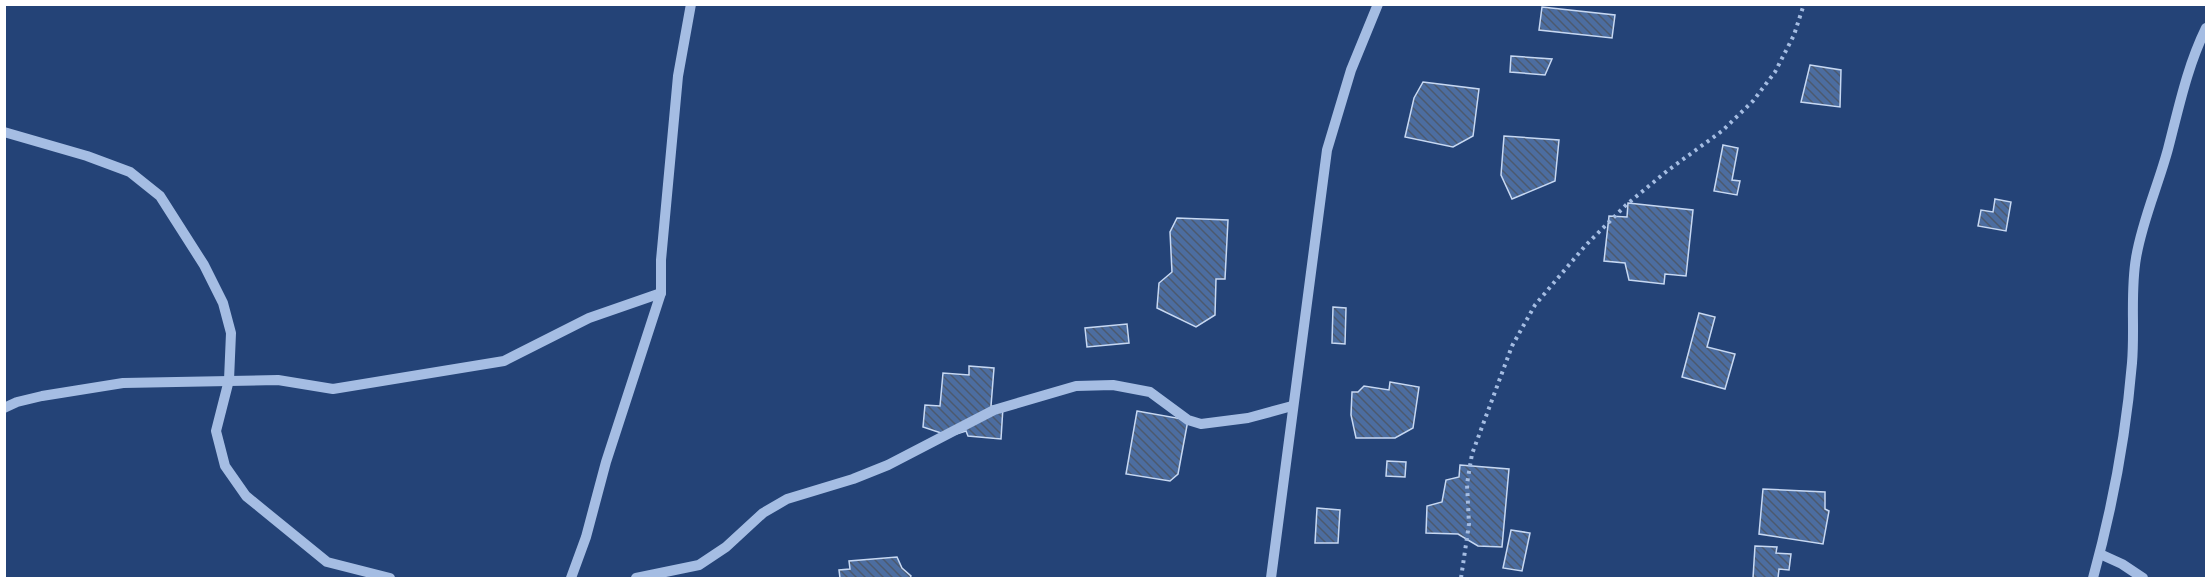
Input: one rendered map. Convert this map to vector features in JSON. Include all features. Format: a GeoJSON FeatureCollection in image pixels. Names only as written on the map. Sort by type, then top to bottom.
{"type":"FeatureCollection","features":[{"type":"Feature","properties":{"kind":"street"},"geometry":{"type":"LineString","coordinates":[[571,579],[661,293],[661,260],[678,76],[691,4]]}},
{"type":"Feature","properties":{"kind":"street"},"geometry":{"type":"LineString","coordinates":[[1271,579],[1327,150],[1351,70],[1378,4]]}},
{"type":"Feature","properties":{"kind":"street"},"geometry":{"type":"LineString","coordinates":[[2094,579],[2127,414],[2132,359],[2135,260],[2193,55],[2206,28]]}},
{"type":"Feature","properties":{"kind":"street"},"geometry":{"type":"LineString","coordinates":[[4,132],[87,156],[130,172],[160,196],[204,265],[223,303],[231,333],[229,380],[216,431],[225,466],[246,496],[327,562],[390,579]]}},
{"type":"Feature","properties":{"kind":"street"},"geometry":{"type":"LineString","coordinates":[[4,408],[17,402],[42,396],[123,383],[278,380],[333,389],[504,361],[589,318],[661,293]]}},
{"type":"Feature","properties":{"kind":"street"},"geometry":{"type":"LineString","coordinates":[[636,579],[699,565],[726,547],[763,513],[787,499],[853,479],[888,465],[994,410],[1076,386],[1113,385],[1150,392],[1188,420],[1201,424],[1248,418],[1292,406]]}},
{"type":"Feature","properties":{"kind":"street"},"geometry":{"type":"LineString","coordinates":[[2100,554],[2121,564],[2143,579]]}},
{"type":"Feature","properties":{"kind":"path"},"geometry":{"type":"LineString","coordinates":[[1461,579],[1469,524],[1467,484],[1472,454],[1512,346],[1535,305],[1585,246],[1626,205],[1667,171],[1722,131],[1753,101],[1775,72],[1794,35],[1804,4]]}},
{"type":"Feature","properties":{"kind":"building"},"geometry":{"type":"Polygon","coordinates":[[[1542,7],[1615,15],[1612,38],[1539,30],[1542,7]]]}},
{"type":"Feature","properties":{"kind":"building"},"geometry":{"type":"Polygon","coordinates":[[[1511,56],[1552,59],[1545,75],[1510,72],[1511,56]]]}},
{"type":"Feature","properties":{"kind":"building"},"geometry":{"type":"Polygon","coordinates":[[[1810,65],[1841,70],[1840,107],[1801,102],[1810,65]]]}},
{"type":"Feature","properties":{"kind":"building"},"geometry":{"type":"Polygon","coordinates":[[[1423,82],[1479,89],[1473,136],[1453,147],[1405,137],[1414,98],[1423,82]]]}},
{"type":"Feature","properties":{"kind":"building"},"geometry":{"type":"Polygon","coordinates":[[[1504,136],[1559,140],[1555,181],[1512,199],[1501,175],[1504,136]]]}},
{"type":"Feature","properties":{"kind":"building"},"geometry":{"type":"Polygon","coordinates":[[[1723,145],[1738,148],[1732,180],[1740,181],[1737,195],[1714,191],[1723,145]]]}},
{"type":"Feature","properties":{"kind":"building"},"geometry":{"type":"Polygon","coordinates":[[[1995,199],[2011,202],[2006,231],[1978,226],[1981,210],[1993,212],[1995,199]]]}},
{"type":"Feature","properties":{"kind":"building"},"geometry":{"type":"Polygon","coordinates":[[[1628,203],[1693,210],[1686,276],[1665,274],[1664,284],[1629,280],[1625,263],[1604,261],[1609,216],[1627,217],[1628,203]]]}},
{"type":"Feature","properties":{"kind":"building"},"geometry":{"type":"Polygon","coordinates":[[[1177,218],[1228,220],[1225,279],[1216,279],[1215,315],[1196,327],[1157,308],[1159,283],[1172,272],[1170,232],[1177,218]]]}},
{"type":"Feature","properties":{"kind":"building"},"geometry":{"type":"Polygon","coordinates":[[[1333,307],[1346,308],[1345,344],[1332,343],[1333,307]]]}},
{"type":"Feature","properties":{"kind":"building"},"geometry":{"type":"Polygon","coordinates":[[[1699,313],[1715,317],[1707,347],[1735,354],[1725,389],[1682,377],[1699,313]]]}},
{"type":"Feature","properties":{"kind":"building"},"geometry":{"type":"Polygon","coordinates":[[[1127,324],[1129,343],[1087,347],[1085,328],[1127,324]]]}},
{"type":"Feature","properties":{"kind":"building"},"geometry":{"type":"Polygon","coordinates":[[[969,366],[994,368],[991,406],[1003,407],[1001,439],[968,436],[966,431],[950,436],[923,427],[925,405],[940,406],[943,373],[969,375],[969,366]]]}},
{"type":"Feature","properties":{"kind":"building"},"geometry":{"type":"Polygon","coordinates":[[[1390,382],[1419,387],[1413,428],[1395,438],[1356,438],[1351,415],[1352,392],[1358,392],[1364,386],[1389,390],[1390,382]]]}},
{"type":"Feature","properties":{"kind":"building"},"geometry":{"type":"Polygon","coordinates":[[[1137,411],[1188,420],[1178,474],[1170,481],[1126,474],[1137,411]]]}},
{"type":"Feature","properties":{"kind":"building"},"geometry":{"type":"Polygon","coordinates":[[[1387,461],[1406,462],[1405,477],[1386,476],[1387,461]]]}},
{"type":"Feature","properties":{"kind":"building"},"geometry":{"type":"Polygon","coordinates":[[[1460,465],[1509,469],[1502,547],[1478,546],[1458,534],[1426,533],[1427,506],[1442,502],[1446,480],[1459,477],[1460,465]]]}},
{"type":"Feature","properties":{"kind":"building"},"geometry":{"type":"Polygon","coordinates":[[[1763,489],[1825,492],[1825,509],[1829,511],[1823,544],[1759,534],[1763,489]]]}},
{"type":"Feature","properties":{"kind":"building"},"geometry":{"type":"Polygon","coordinates":[[[1317,508],[1340,510],[1338,543],[1315,543],[1317,508]]]}},
{"type":"Feature","properties":{"kind":"building"},"geometry":{"type":"Polygon","coordinates":[[[1511,530],[1530,533],[1522,571],[1503,568],[1511,530]]]}},
{"type":"Feature","properties":{"kind":"building"},"geometry":{"type":"Polygon","coordinates":[[[1755,546],[1777,547],[1776,553],[1791,554],[1789,570],[1779,569],[1778,578],[1753,578],[1755,546]]]}},
{"type":"Feature","properties":{"kind":"building"},"geometry":{"type":"Polygon","coordinates":[[[897,557],[902,568],[911,576],[910,578],[840,578],[839,570],[850,569],[849,561],[897,557]]]}}]}
